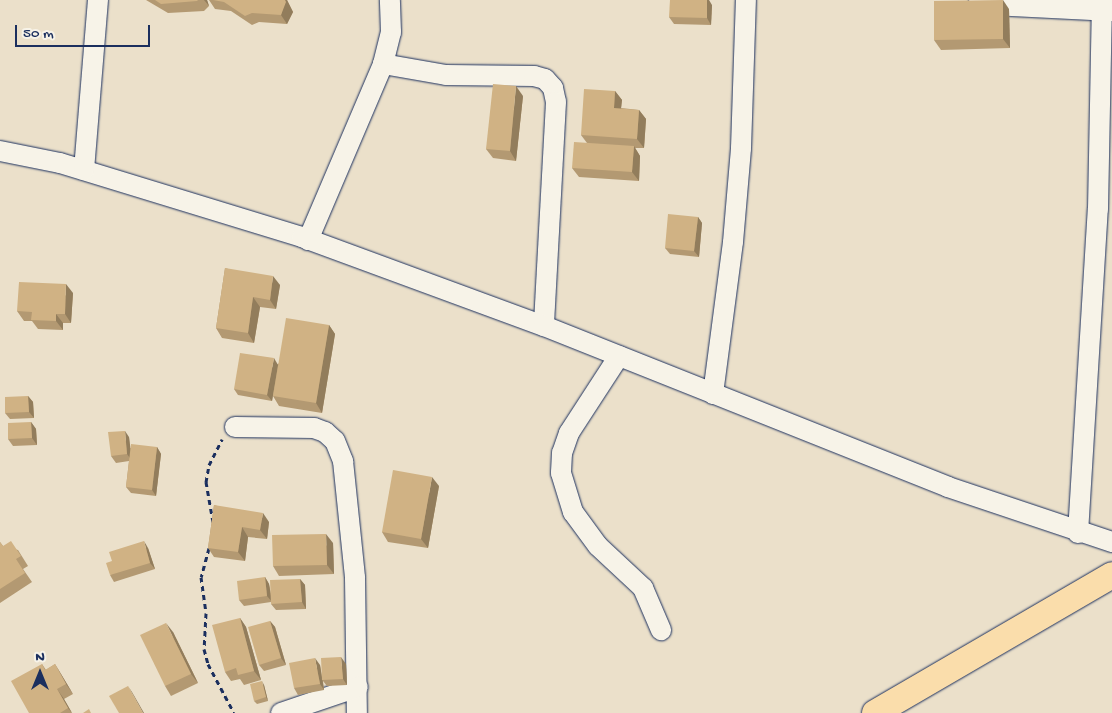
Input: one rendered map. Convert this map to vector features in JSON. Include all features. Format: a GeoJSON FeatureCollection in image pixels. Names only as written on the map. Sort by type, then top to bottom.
{"type":"FeatureCollection","features":[{"type":"Feature","properties":{"kind":"main road"},"geometry":{"type":"LineString","coordinates":[[874,713],[1112,575]]}},
{"type":"Feature","properties":{"kind":"street"},"geometry":{"type":"LineString","coordinates":[[84,170],[98,0]]}},
{"type":"Feature","properties":{"kind":"street"},"geometry":{"type":"LineString","coordinates":[[308,240],[383,64],[391,32],[390,0]]}},
{"type":"Feature","properties":{"kind":"street"},"geometry":{"type":"LineString","coordinates":[[713,394],[740,157],[746,0]]}},
{"type":"Feature","properties":{"kind":"street"},"geometry":{"type":"LineString","coordinates":[[979,0],[992,5],[1105,7],[1105,209],[1078,533]]}},
{"type":"Feature","properties":{"kind":"street"},"geometry":{"type":"LineString","coordinates":[[383,64],[446,75],[534,76],[544,79],[553,88],[556,102],[544,326]]}},
{"type":"Feature","properties":{"kind":"street"},"geometry":{"type":"LineString","coordinates":[[0,151],[84,170],[308,240],[544,326],[948,487],[1078,533],[1112,542]]}},
{"type":"Feature","properties":{"kind":"street"},"geometry":{"type":"LineString","coordinates":[[620,356],[569,433],[562,453],[561,473],[573,512],[598,546],[643,588],[661,630]]}},
{"type":"Feature","properties":{"kind":"street"},"geometry":{"type":"LineString","coordinates":[[235,427],[314,428],[325,432],[335,441],[343,461],[357,606],[358,713]]}},
{"type":"Feature","properties":{"kind":"street"},"geometry":{"type":"LineString","coordinates":[[281,713],[358,687]]}},
{"type":"Feature","properties":{"kind":"path"},"geometry":{"type":"LineString","coordinates":[[212,532],[206,482],[210,465],[225,433],[235,427]]}},
{"type":"Feature","properties":{"kind":"path"},"geometry":{"type":"LineString","coordinates":[[211,542],[201,577],[206,613],[204,649],[208,664],[234,713]]}},
{"type":"Feature","properties":{"kind":"building"},"geometry":{"type":"Polygon","coordinates":[[[155,0],[198,0],[161,4],[155,0]]]}},
{"type":"Feature","properties":{"kind":"building"},"geometry":{"type":"Polygon","coordinates":[[[213,0],[285,0],[286,2],[281,15],[252,13],[245,16],[224,2],[213,0]]]}},
{"type":"Feature","properties":{"kind":"building"},"geometry":{"type":"Polygon","coordinates":[[[670,0],[707,0],[707,18],[669,17],[670,0]]]}},
{"type":"Feature","properties":{"kind":"building"},"geometry":{"type":"Polygon","coordinates":[[[1003,0],[1003,39],[934,40],[934,1],[1003,0]]]}},
{"type":"Feature","properties":{"kind":"building"},"geometry":{"type":"Polygon","coordinates":[[[493,84],[516,86],[510,151],[486,149],[493,84]]]}},
{"type":"Feature","properties":{"kind":"building"},"geometry":{"type":"Polygon","coordinates":[[[584,89],[615,91],[614,108],[639,110],[637,139],[581,135],[584,89]]]}},
{"type":"Feature","properties":{"kind":"building"},"geometry":{"type":"Polygon","coordinates":[[[574,142],[634,146],[632,172],[572,168],[574,142]]]}},
{"type":"Feature","properties":{"kind":"building"},"geometry":{"type":"Polygon","coordinates":[[[668,214],[698,217],[694,251],[665,248],[668,214]]]}},
{"type":"Feature","properties":{"kind":"building"},"geometry":{"type":"Polygon","coordinates":[[[225,268],[273,276],[270,300],[253,297],[248,333],[216,328],[225,268]]]}},
{"type":"Feature","properties":{"kind":"building"},"geometry":{"type":"Polygon","coordinates":[[[19,282],[66,284],[65,314],[56,314],[56,321],[31,320],[32,312],[17,311],[19,282]]]}},
{"type":"Feature","properties":{"kind":"building"},"geometry":{"type":"Polygon","coordinates":[[[286,318],[329,325],[316,403],[273,396],[286,318]]]}},
{"type":"Feature","properties":{"kind":"building"},"geometry":{"type":"Polygon","coordinates":[[[240,353],[274,358],[267,395],[234,389],[240,353]]]}},
{"type":"Feature","properties":{"kind":"building"},"geometry":{"type":"Polygon","coordinates":[[[28,396],[29,412],[5,413],[5,397],[28,396]]]}},
{"type":"Feature","properties":{"kind":"building"},"geometry":{"type":"Polygon","coordinates":[[[31,422],[32,438],[8,439],[8,423],[31,422]]]}},
{"type":"Feature","properties":{"kind":"building"},"geometry":{"type":"Polygon","coordinates":[[[125,431],[127,454],[111,456],[108,432],[125,431]]]}},
{"type":"Feature","properties":{"kind":"building"},"geometry":{"type":"Polygon","coordinates":[[[131,444],[157,447],[152,490],[126,487],[131,444]]]}},
{"type":"Feature","properties":{"kind":"building"},"geometry":{"type":"Polygon","coordinates":[[[393,470],[432,477],[421,539],[382,532],[393,470]]]}},
{"type":"Feature","properties":{"kind":"building"},"geometry":{"type":"Polygon","coordinates":[[[214,505],[263,513],[260,530],[242,527],[238,552],[208,548],[214,505]]]}},
{"type":"Feature","properties":{"kind":"building"},"geometry":{"type":"Polygon","coordinates":[[[326,534],[327,565],[273,566],[272,535],[326,534]]]}},
{"type":"Feature","properties":{"kind":"building"},"geometry":{"type":"Polygon","coordinates":[[[11,541],[21,556],[16,559],[25,573],[0,589],[0,542],[3,546],[11,541]]]}},
{"type":"Feature","properties":{"kind":"building"},"geometry":{"type":"Polygon","coordinates":[[[144,541],[150,563],[110,575],[106,563],[112,561],[109,552],[144,541]]]}},
{"type":"Feature","properties":{"kind":"building"},"geometry":{"type":"Polygon","coordinates":[[[265,577],[267,596],[239,600],[237,581],[265,577]]]}},
{"type":"Feature","properties":{"kind":"building"},"geometry":{"type":"Polygon","coordinates":[[[300,579],[302,602],[271,604],[270,580],[300,579]]]}},
{"type":"Feature","properties":{"kind":"building"},"geometry":{"type":"Polygon","coordinates":[[[240,618],[254,671],[238,675],[236,668],[225,672],[212,625],[240,618]]]}},
{"type":"Feature","properties":{"kind":"building"},"geometry":{"type":"Polygon","coordinates":[[[270,621],[281,658],[259,665],[248,627],[270,621]]]}},
{"type":"Feature","properties":{"kind":"building"},"geometry":{"type":"Polygon","coordinates":[[[166,623],[191,674],[165,686],[140,635],[166,623]]]}},
{"type":"Feature","properties":{"kind":"building"},"geometry":{"type":"Polygon","coordinates":[[[341,657],[343,679],[322,680],[321,658],[341,657]]]}},
{"type":"Feature","properties":{"kind":"building"},"geometry":{"type":"Polygon","coordinates":[[[315,658],[320,684],[294,688],[289,663],[315,658]]]}},
{"type":"Feature","properties":{"kind":"building"},"geometry":{"type":"Polygon","coordinates":[[[42,664],[45,670],[55,664],[66,684],[57,689],[68,708],[60,713],[29,713],[11,681],[42,664]]]}},
{"type":"Feature","properties":{"kind":"building"},"geometry":{"type":"Polygon","coordinates":[[[262,681],[266,697],[254,701],[250,684],[262,681]]]}},
{"type":"Feature","properties":{"kind":"building"},"geometry":{"type":"Polygon","coordinates":[[[128,686],[143,713],[119,713],[109,696],[128,686]]]}},
{"type":"Feature","properties":{"kind":"building"},"geometry":{"type":"Polygon","coordinates":[[[89,709],[91,713],[83,713],[89,709]]]}}]}
